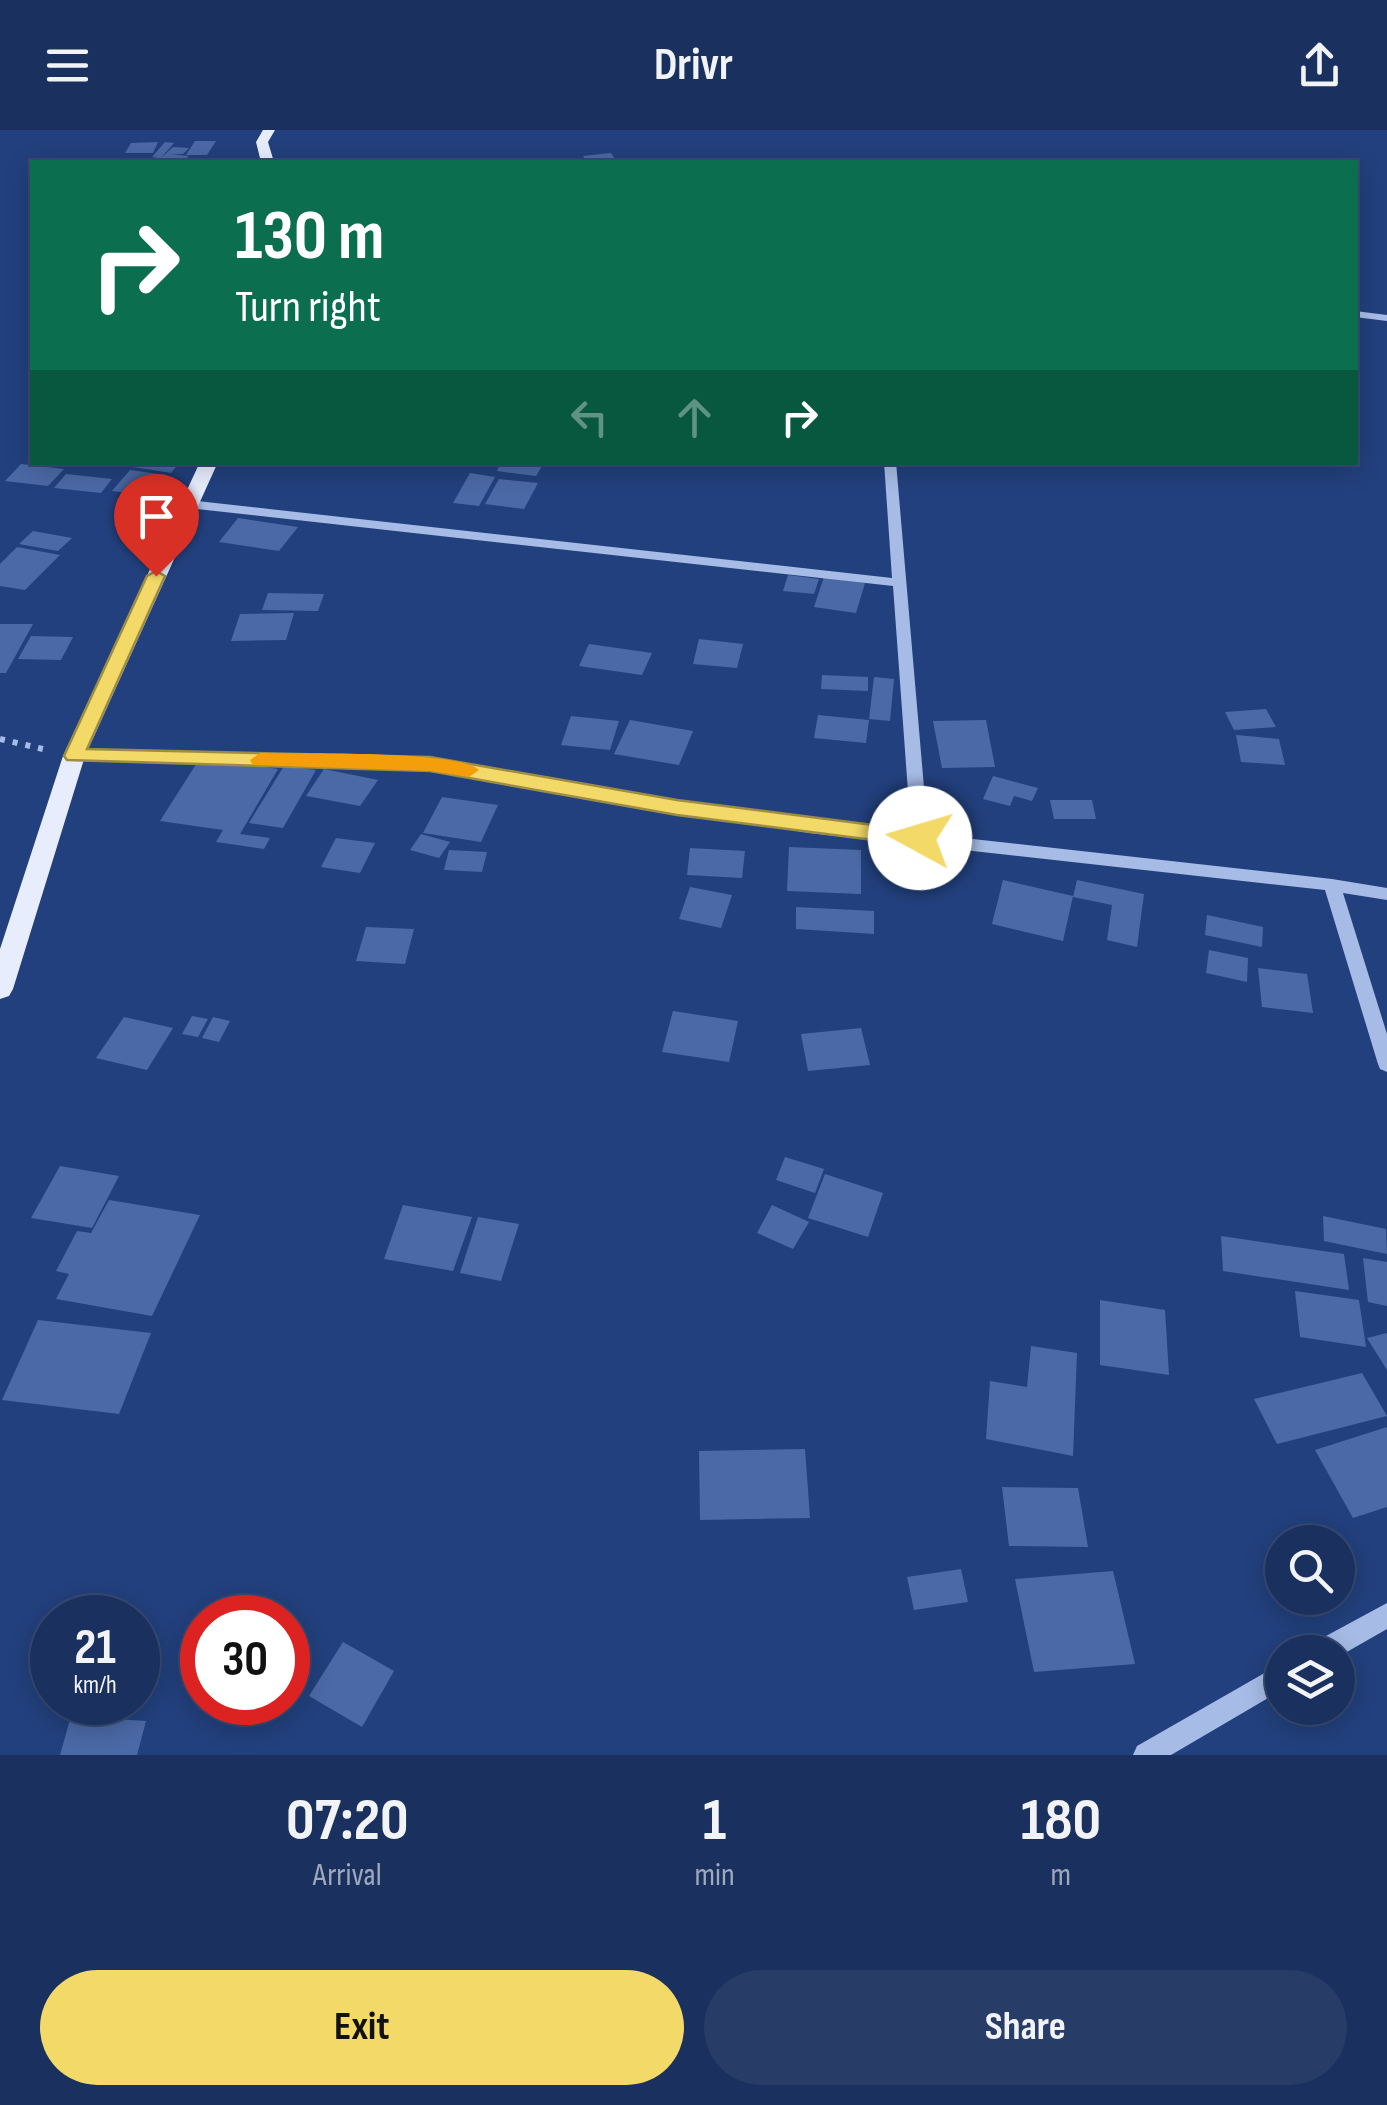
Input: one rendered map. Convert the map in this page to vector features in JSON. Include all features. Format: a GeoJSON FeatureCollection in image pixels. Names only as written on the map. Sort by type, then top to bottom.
{"type":"FeatureCollection","features":[{"type":"Feature","properties":{"kind":"main road"},"geometry":{"type":"LineString","coordinates":[[267,160],[262,142],[269,130]]}},
{"type":"Feature","properties":{"kind":"main road"},"geometry":{"type":"LineString","coordinates":[[0,989],[74,756],[208,465]]}},
{"type":"Feature","properties":{"kind":"street"},"geometry":{"type":"LineString","coordinates":[[1358,314],[1387,318]]}},
{"type":"Feature","properties":{"kind":"street"},"geometry":{"type":"LineString","coordinates":[[890,465],[920,838]]}},
{"type":"Feature","properties":{"kind":"street"},"geometry":{"type":"LineString","coordinates":[[188,504],[900,583]]}},
{"type":"Feature","properties":{"kind":"street"},"geometry":{"type":"LineString","coordinates":[[74,756],[430,764],[677,808],[1332,884],[1387,894]]}},
{"type":"Feature","properties":{"kind":"street"},"geometry":{"type":"LineString","coordinates":[[1332,884],[1387,1064]]}},
{"type":"Feature","properties":{"kind":"street"},"geometry":{"type":"LineString","coordinates":[[1352,1635],[1387,1615]]}},
{"type":"Feature","properties":{"kind":"street"},"geometry":{"type":"LineString","coordinates":[[1146,1755],[1265,1686]]}},
{"type":"Feature","properties":{"kind":"building"},"geometry":{"type":"Polygon","coordinates":[[[195,141],[216,141],[207,155],[186,155],[195,141]]]}},
{"type":"Feature","properties":{"kind":"building"},"geometry":{"type":"Polygon","coordinates":[[[158,142],[153,153],[125,153],[131,143],[158,142]]]}},
{"type":"Feature","properties":{"kind":"building"},"geometry":{"type":"Polygon","coordinates":[[[165,142],[174,143],[161,158],[173,147],[189,148],[183,154],[171,154],[189,156],[184,160],[169,160],[152,157],[165,142]]]}},
{"type":"Feature","properties":{"kind":"building"},"geometry":{"type":"Polygon","coordinates":[[[611,153],[616,160],[586,160],[583,156],[611,153]]]}},
{"type":"Feature","properties":{"kind":"building"},"geometry":{"type":"Polygon","coordinates":[[[21,464],[64,469],[48,486],[5,481],[21,464]]]}},
{"type":"Feature","properties":{"kind":"building"},"geometry":{"type":"Polygon","coordinates":[[[121,465],[178,465],[171,473],[121,465]]]}},
{"type":"Feature","properties":{"kind":"building"},"geometry":{"type":"Polygon","coordinates":[[[500,465],[542,466],[536,476],[497,471],[500,465]]]}},
{"type":"Feature","properties":{"kind":"building"},"geometry":{"type":"Polygon","coordinates":[[[130,470],[167,475],[149,495],[112,491],[130,470]]]}},
{"type":"Feature","properties":{"kind":"building"},"geometry":{"type":"Polygon","coordinates":[[[470,473],[495,477],[479,506],[453,503],[470,473]]]}},
{"type":"Feature","properties":{"kind":"building"},"geometry":{"type":"Polygon","coordinates":[[[66,474],[112,479],[101,493],[54,488],[66,474]]]}},
{"type":"Feature","properties":{"kind":"building"},"geometry":{"type":"Polygon","coordinates":[[[499,479],[538,483],[524,509],[485,504],[499,479]]]}},
{"type":"Feature","properties":{"kind":"building"},"geometry":{"type":"Polygon","coordinates":[[[238,518],[298,527],[279,551],[219,542],[238,518]]]}},
{"type":"Feature","properties":{"kind":"building"},"geometry":{"type":"Polygon","coordinates":[[[33,531],[72,538],[58,551],[19,544],[33,531]]]}},
{"type":"Feature","properties":{"kind":"building"},"geometry":{"type":"Polygon","coordinates":[[[17,547],[60,555],[25,590],[0,586],[0,564],[17,547]]]}},
{"type":"Feature","properties":{"kind":"building"},"geometry":{"type":"Polygon","coordinates":[[[788,575],[819,579],[814,594],[783,591],[788,575]]]}},
{"type":"Feature","properties":{"kind":"building"},"geometry":{"type":"Polygon","coordinates":[[[824,577],[865,583],[856,613],[814,607],[824,577]]]}},
{"type":"Feature","properties":{"kind":"building"},"geometry":{"type":"Polygon","coordinates":[[[268,593],[324,594],[318,611],[262,610],[268,593]]]}},
{"type":"Feature","properties":{"kind":"building"},"geometry":{"type":"Polygon","coordinates":[[[294,613],[286,640],[231,641],[240,614],[294,613]]]}},
{"type":"Feature","properties":{"kind":"building"},"geometry":{"type":"Polygon","coordinates":[[[0,624],[33,624],[6,673],[0,673],[0,624]]]}},
{"type":"Feature","properties":{"kind":"building"},"geometry":{"type":"Polygon","coordinates":[[[31,636],[73,637],[61,660],[18,659],[31,636]]]}},
{"type":"Feature","properties":{"kind":"building"},"geometry":{"type":"Polygon","coordinates":[[[699,639],[743,644],[737,668],[693,664],[699,639]]]}},
{"type":"Feature","properties":{"kind":"building"},"geometry":{"type":"Polygon","coordinates":[[[589,644],[652,653],[642,675],[579,666],[589,644]]]}},
{"type":"Feature","properties":{"kind":"building"},"geometry":{"type":"Polygon","coordinates":[[[822,675],[868,677],[868,691],[821,689],[822,675]]]}},
{"type":"Feature","properties":{"kind":"building"},"geometry":{"type":"Polygon","coordinates":[[[874,677],[894,679],[890,721],[869,719],[874,677]]]}},
{"type":"Feature","properties":{"kind":"building"},"geometry":{"type":"Polygon","coordinates":[[[1266,709],[1276,727],[1234,730],[1225,712],[1266,709]]]}},
{"type":"Feature","properties":{"kind":"building"},"geometry":{"type":"Polygon","coordinates":[[[818,715],[869,720],[866,743],[814,738],[818,715]]]}},
{"type":"Feature","properties":{"kind":"building"},"geometry":{"type":"Polygon","coordinates":[[[571,716],[619,721],[610,750],[561,745],[571,716]]]}},
{"type":"Feature","properties":{"kind":"building"},"geometry":{"type":"Polygon","coordinates":[[[630,720],[693,731],[679,765],[614,754],[630,720]]]}},
{"type":"Feature","properties":{"kind":"building"},"geometry":{"type":"Polygon","coordinates":[[[986,720],[995,767],[942,768],[933,721],[986,720]]]}},
{"type":"Feature","properties":{"kind":"building"},"geometry":{"type":"Polygon","coordinates":[[[1236,735],[1279,739],[1285,765],[1241,762],[1236,735]]]}},
{"type":"Feature","properties":{"kind":"building"},"geometry":{"type":"Polygon","coordinates":[[[200,758],[278,769],[240,834],[270,838],[264,849],[216,842],[223,830],[160,821],[200,758]]]}},
{"type":"Feature","properties":{"kind":"building"},"geometry":{"type":"Polygon","coordinates":[[[284,766],[316,770],[283,828],[249,823],[284,766]]]}},
{"type":"Feature","properties":{"kind":"building"},"geometry":{"type":"Polygon","coordinates":[[[324,769],[378,780],[360,806],[306,796],[324,769]]]}},
{"type":"Feature","properties":{"kind":"building"},"geometry":{"type":"Polygon","coordinates":[[[993,776],[1038,788],[1032,801],[1014,796],[1010,806],[983,799],[993,776]]]}},
{"type":"Feature","properties":{"kind":"building"},"geometry":{"type":"Polygon","coordinates":[[[442,797],[498,805],[481,842],[423,833],[442,797]]]}},
{"type":"Feature","properties":{"kind":"building"},"geometry":{"type":"Polygon","coordinates":[[[1050,800],[1092,800],[1096,819],[1054,819],[1050,800]]]}},
{"type":"Feature","properties":{"kind":"building"},"geometry":{"type":"Polygon","coordinates":[[[421,834],[450,842],[439,858],[410,850],[421,834]]]}},
{"type":"Feature","properties":{"kind":"building"},"geometry":{"type":"Polygon","coordinates":[[[336,838],[375,843],[360,873],[321,867],[336,838]]]}},
{"type":"Feature","properties":{"kind":"building"},"geometry":{"type":"Polygon","coordinates":[[[789,847],[861,850],[861,894],[787,891],[789,847]]]}},
{"type":"Feature","properties":{"kind":"building"},"geometry":{"type":"Polygon","coordinates":[[[690,848],[745,851],[742,878],[687,875],[690,848]]]}},
{"type":"Feature","properties":{"kind":"building"},"geometry":{"type":"Polygon","coordinates":[[[449,850],[487,852],[482,872],[444,870],[449,850]]]}},
{"type":"Feature","properties":{"kind":"building"},"geometry":{"type":"Polygon","coordinates":[[[1003,880],[1073,896],[1063,941],[992,924],[1003,880]]]}},
{"type":"Feature","properties":{"kind":"building"},"geometry":{"type":"Polygon","coordinates":[[[1077,880],[1144,894],[1137,947],[1107,940],[1112,905],[1073,897],[1077,880]]]}},
{"type":"Feature","properties":{"kind":"building"},"geometry":{"type":"Polygon","coordinates":[[[690,887],[732,895],[721,928],[679,919],[690,887]]]}},
{"type":"Feature","properties":{"kind":"building"},"geometry":{"type":"Polygon","coordinates":[[[796,907],[874,911],[874,934],[796,929],[796,907]]]}},
{"type":"Feature","properties":{"kind":"building"},"geometry":{"type":"Polygon","coordinates":[[[1207,915],[1263,927],[1262,947],[1205,935],[1207,915]]]}},
{"type":"Feature","properties":{"kind":"building"},"geometry":{"type":"Polygon","coordinates":[[[366,927],[414,929],[405,964],[356,961],[366,927]]]}},
{"type":"Feature","properties":{"kind":"building"},"geometry":{"type":"Polygon","coordinates":[[[1209,950],[1248,958],[1247,982],[1206,973],[1209,950]]]}},
{"type":"Feature","properties":{"kind":"building"},"geometry":{"type":"Polygon","coordinates":[[[1258,968],[1307,974],[1313,1013],[1262,1007],[1258,968]]]}},
{"type":"Feature","properties":{"kind":"building"},"geometry":{"type":"Polygon","coordinates":[[[673,1011],[738,1021],[729,1062],[662,1052],[673,1011]]]}},
{"type":"Feature","properties":{"kind":"building"},"geometry":{"type":"Polygon","coordinates":[[[192,1016],[208,1019],[198,1037],[182,1034],[192,1016]]]}},
{"type":"Feature","properties":{"kind":"building"},"geometry":{"type":"Polygon","coordinates":[[[124,1017],[173,1028],[147,1070],[96,1058],[124,1017]]]}},
{"type":"Feature","properties":{"kind":"building"},"geometry":{"type":"Polygon","coordinates":[[[213,1017],[230,1021],[219,1042],[202,1038],[213,1017]]]}},
{"type":"Feature","properties":{"kind":"building"},"geometry":{"type":"Polygon","coordinates":[[[861,1028],[870,1065],[808,1071],[801,1034],[861,1028]]]}},
{"type":"Feature","properties":{"kind":"building"},"geometry":{"type":"Polygon","coordinates":[[[785,1157],[824,1169],[815,1193],[776,1180],[785,1157]]]}},
{"type":"Feature","properties":{"kind":"building"},"geometry":{"type":"Polygon","coordinates":[[[60,1166],[119,1176],[92,1228],[31,1218],[60,1166]]]}},
{"type":"Feature","properties":{"kind":"building"},"geometry":{"type":"Polygon","coordinates":[[[825,1174],[883,1193],[868,1237],[808,1218],[825,1174]]]}},
{"type":"Feature","properties":{"kind":"building"},"geometry":{"type":"Polygon","coordinates":[[[109,1200],[200,1215],[152,1316],[56,1299],[69,1274],[56,1271],[77,1231],[91,1233],[109,1200]]]}},
{"type":"Feature","properties":{"kind":"building"},"geometry":{"type":"Polygon","coordinates":[[[403,1205],[472,1217],[453,1271],[384,1259],[403,1205]]]}},
{"type":"Feature","properties":{"kind":"building"},"geometry":{"type":"Polygon","coordinates":[[[772,1205],[809,1222],[793,1249],[757,1233],[772,1205]]]}},
{"type":"Feature","properties":{"kind":"building"},"geometry":{"type":"Polygon","coordinates":[[[1323,1216],[1386,1229],[1387,1254],[1324,1241],[1323,1216]]]}},
{"type":"Feature","properties":{"kind":"building"},"geometry":{"type":"Polygon","coordinates":[[[478,1217],[519,1224],[501,1281],[460,1273],[478,1217]]]}},
{"type":"Feature","properties":{"kind":"building"},"geometry":{"type":"Polygon","coordinates":[[[1221,1236],[1344,1254],[1349,1290],[1223,1271],[1221,1236]]]}},
{"type":"Feature","properties":{"kind":"building"},"geometry":{"type":"Polygon","coordinates":[[[1363,1258],[1387,1262],[1387,1306],[1368,1302],[1363,1258]]]}},
{"type":"Feature","properties":{"kind":"building"},"geometry":{"type":"Polygon","coordinates":[[[1295,1291],[1359,1300],[1366,1347],[1300,1337],[1295,1291]]]}},
{"type":"Feature","properties":{"kind":"building"},"geometry":{"type":"Polygon","coordinates":[[[1100,1300],[1165,1310],[1169,1375],[1100,1365],[1100,1300]]]}},
{"type":"Feature","properties":{"kind":"building"},"geometry":{"type":"Polygon","coordinates":[[[38,1320],[151,1333],[119,1414],[2,1400],[38,1320]]]}},
{"type":"Feature","properties":{"kind":"building"},"geometry":{"type":"Polygon","coordinates":[[[1387,1333],[1387,1370],[1367,1338],[1387,1333]]]}},
{"type":"Feature","properties":{"kind":"building"},"geometry":{"type":"Polygon","coordinates":[[[1031,1346],[1077,1353],[1073,1456],[986,1439],[990,1381],[1027,1387],[1031,1346]]]}},
{"type":"Feature","properties":{"kind":"building"},"geometry":{"type":"Polygon","coordinates":[[[1362,1373],[1387,1416],[1277,1444],[1254,1399],[1362,1373]]]}},
{"type":"Feature","properties":{"kind":"building"},"geometry":{"type":"Polygon","coordinates":[[[1387,1427],[1387,1507],[1353,1518],[1315,1450],[1387,1427]]]}},
{"type":"Feature","properties":{"kind":"building"},"geometry":{"type":"Polygon","coordinates":[[[805,1449],[810,1518],[700,1520],[699,1451],[805,1449]]]}},
{"type":"Feature","properties":{"kind":"building"},"geometry":{"type":"Polygon","coordinates":[[[1002,1487],[1078,1488],[1088,1547],[1009,1546],[1002,1487]]]}},
{"type":"Feature","properties":{"kind":"building"},"geometry":{"type":"Polygon","coordinates":[[[961,1569],[968,1602],[914,1610],[907,1577],[961,1569]]]}},
{"type":"Feature","properties":{"kind":"building"},"geometry":{"type":"Polygon","coordinates":[[[1113,1571],[1135,1664],[1034,1672],[1015,1579],[1113,1571]]]}},
{"type":"Feature","properties":{"kind":"building"},"geometry":{"type":"Polygon","coordinates":[[[343,1642],[394,1671],[362,1727],[310,1694],[343,1642]]]}},
{"type":"Feature","properties":{"kind":"building"},"geometry":{"type":"Polygon","coordinates":[[[68,1725],[145,1725],[137,1755],[60,1755],[68,1725]]]}},
{"type":"Feature","properties":{"kind":"slow traffic"},"geometry":{"type":"LineString","coordinates":[[260,760],[430,764],[469,770]]}},
{"type":"Feature","properties":{"kind":"route"},"geometry":{"type":"LineString","coordinates":[[156,576],[74,756],[430,764],[677,808],[920,838]]}}]}
